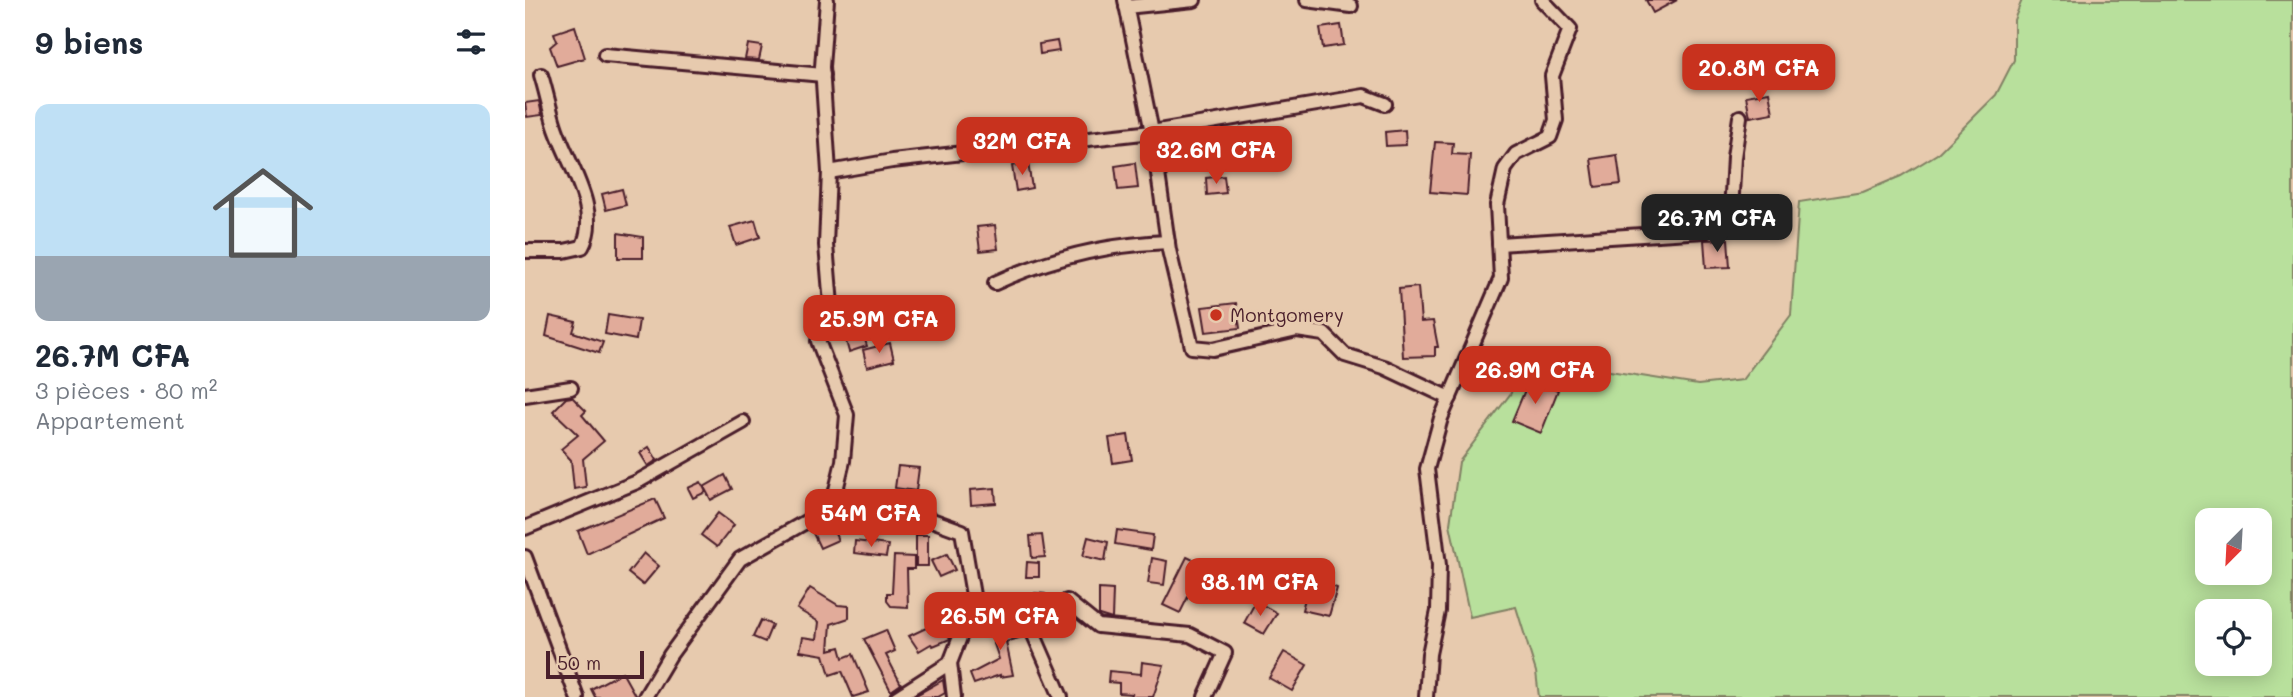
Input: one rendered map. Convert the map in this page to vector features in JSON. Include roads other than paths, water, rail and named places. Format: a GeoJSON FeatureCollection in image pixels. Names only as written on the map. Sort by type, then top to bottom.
{"type":"FeatureCollection","features":[{"type":"Feature","properties":{"kind":"street"},"geometry":{"type":"LineString","coordinates":[[827,0],[823,75],[829,172],[826,244],[831,305],[818,341],[847,415],[843,460],[832,507]]}},
{"type":"Feature","properties":{"kind":"street"},"geometry":{"type":"LineString","coordinates":[[1193,0],[1126,4],[1152,132],[1168,243],[1192,347],[1213,349],[1297,330],[1324,334],[1345,355],[1384,367],[1450,398]]}},
{"type":"Feature","properties":{"kind":"street"},"geometry":{"type":"LineString","coordinates":[[1307,0],[1350,6]]}},
{"type":"Feature","properties":{"kind":"street"},"geometry":{"type":"LineString","coordinates":[[1426,697],[1439,588],[1427,469],[1450,398],[1501,278],[1497,205],[1506,169],[1516,154],[1549,137],[1556,120],[1552,76],[1570,29],[1542,0]]}},
{"type":"Feature","properties":{"kind":"street"},"geometry":{"type":"LineString","coordinates":[[605,55],[823,75]]}},
{"type":"Feature","properties":{"kind":"street"},"geometry":{"type":"LineString","coordinates":[[525,251],[564,251],[582,247],[587,236],[585,205],[573,167],[554,124],[541,75]]}},
{"type":"Feature","properties":{"kind":"street"},"geometry":{"type":"LineString","coordinates":[[829,172],[892,161],[1152,132],[1364,96],[1385,104]]}},
{"type":"Feature","properties":{"kind":"street"},"geometry":{"type":"LineString","coordinates":[[1499,244],[1705,231],[1731,212],[1740,117]]}},
{"type":"Feature","properties":{"kind":"street"},"geometry":{"type":"LineString","coordinates":[[995,283],[1026,269],[1076,254],[1133,243],[1168,243]]}},
{"type":"Feature","properties":{"kind":"street"},"geometry":{"type":"LineString","coordinates":[[525,395],[571,388]]}},
{"type":"Feature","properties":{"kind":"street"},"geometry":{"type":"LineString","coordinates":[[525,528],[637,482],[743,422]]}},
{"type":"Feature","properties":{"kind":"street"},"geometry":{"type":"LineString","coordinates":[[645,697],[670,655],[740,559],[832,507],[885,503],[963,531],[974,601],[950,663],[954,697]]}},
{"type":"Feature","properties":{"kind":"street"},"geometry":{"type":"LineString","coordinates":[[525,557],[577,697]]}},
{"type":"Feature","properties":{"kind":"street"},"geometry":{"type":"LineString","coordinates":[[1067,601],[1098,626],[1190,635],[1225,653],[1205,697]]}},
{"type":"Feature","properties":{"kind":"street"},"geometry":{"type":"LineString","coordinates":[[1021,605],[1061,697]]}},
{"type":"Feature","properties":{"kind":"street"},"geometry":{"type":"LineString","coordinates":[[897,697],[950,663]]}},
{"type":"Feature","properties":{"kind":"place","name":"Montgomery"},"geometry":{"type":"Point","coordinates":[1216,315]}}]}
